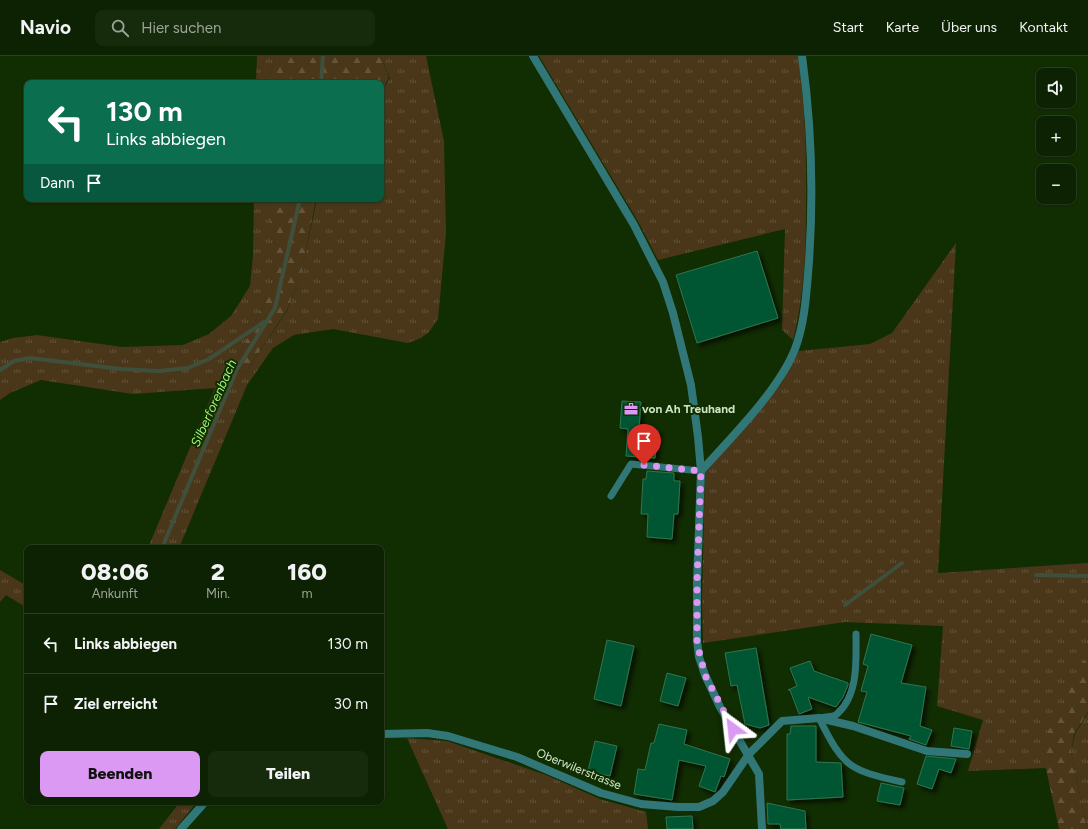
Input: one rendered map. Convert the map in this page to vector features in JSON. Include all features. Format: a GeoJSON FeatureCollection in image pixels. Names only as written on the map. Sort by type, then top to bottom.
{"type":"FeatureCollection","features":[{"type":"Feature","properties":{"kind":"street"},"geometry":{"type":"LineString","coordinates":[[533,56],[634,225],[663,282],[680,336],[691,385],[701,471],[697,582],[697,643],[703,669],[714,693],[759,774],[762,829]]}},
{"type":"Feature","properties":{"kind":"street"},"geometry":{"type":"LineString","coordinates":[[701,471],[779,379],[795,349],[802,321],[810,254],[811,187],[808,98],[802,56]]}},
{"type":"Feature","properties":{"kind":"street","name":"Oberwilerstrasse"},"geometry":{"type":"LineString","coordinates":[[384,734],[427,733],[448,736],[517,757],[601,793],[641,804],[678,807],[699,807],[713,801],[723,792],[749,754],[782,721],[820,718],[854,726],[927,751],[967,754]]}},
{"type":"Feature","properties":{"kind":"street"},"geometry":{"type":"LineString","coordinates":[[181,829],[202,805]]}},
{"type":"Feature","properties":{"kind":"lane"},"geometry":{"type":"LineString","coordinates":[[611,496],[631,464],[701,471]]}},
{"type":"Feature","properties":{"kind":"lane"},"geometry":{"type":"LineString","coordinates":[[856,634],[855,676],[848,701],[837,714],[820,718],[832,743],[843,760],[856,770],[902,782]]}},
{"type":"Feature","properties":{"kind":"green space"},"geometry":{"type":"Polygon","coordinates":[[[257,56],[275,56],[269,80],[256,80],[257,56]]]}},
{"type":"Feature","properties":{"kind":"green space"},"geometry":{"type":"Polygon","coordinates":[[[275,56],[380,56],[389,77],[384,87],[384,80],[269,80],[275,56]]]}},
{"type":"Feature","properties":{"kind":"green space"},"geometry":{"type":"Polygon","coordinates":[[[380,56],[426,56],[444,141],[446,233],[438,319],[429,332],[421,338],[408,343],[333,329],[294,335],[273,348],[247,385],[180,545],[149,545],[215,388],[133,394],[41,380],[10,393],[0,400],[0,342],[13,338],[37,335],[122,347],[183,345],[209,334],[231,316],[250,286],[253,256],[254,202],[268,202],[275,245],[275,280],[233,368],[245,373],[287,311],[302,269],[316,202],[384,202],[384,88],[390,78],[380,56]]]}},
{"type":"Feature","properties":{"kind":"green space"},"geometry":{"type":"Polygon","coordinates":[[[539,56],[798,56],[805,132],[806,225],[802,291],[793,340],[782,330],[785,229],[658,260],[639,223],[539,56]]]}},
{"type":"Feature","properties":{"kind":"green space"},"geometry":{"type":"Polygon","coordinates":[[[268,202],[315,202],[302,270],[287,310],[245,373],[233,368],[275,280],[275,244],[268,202]]]}},
{"type":"Feature","properties":{"kind":"green space"},"geometry":{"type":"Polygon","coordinates":[[[956,243],[938,573],[1088,563],[1088,646],[1084,662],[1042,746],[1046,768],[968,771],[983,720],[937,706],[943,626],[845,622],[703,643],[702,600],[705,473],[781,384],[799,351],[870,344],[892,333],[956,243]]]}},
{"type":"Feature","properties":{"kind":"green space"},"geometry":{"type":"Polygon","coordinates":[[[0,570],[24,584],[24,606],[6,595],[0,602],[0,570]]]}},
{"type":"Feature","properties":{"kind":"green space"},"geometry":{"type":"Polygon","coordinates":[[[1088,645],[1088,712],[1074,734],[1071,752],[1087,829],[1059,829],[1041,746],[1083,663],[1088,645]]]}},
{"type":"Feature","properties":{"kind":"green space"},"geometry":{"type":"Polygon","coordinates":[[[1088,713],[1087,829],[1071,752],[1075,734],[1088,713]]]}},
{"type":"Feature","properties":{"kind":"green space"},"geometry":{"type":"Polygon","coordinates":[[[407,738],[447,741],[546,775],[600,799],[646,812],[648,829],[448,829],[407,738]]]}},
{"type":"Feature","properties":{"kind":"green space"},"geometry":{"type":"Polygon","coordinates":[[[178,805],[195,805],[175,829],[159,829],[178,805]]]}},
{"type":"Feature","properties":{"kind":"building"},"geometry":{"type":"Polygon","coordinates":[[[757,251],[778,318],[697,343],[676,275],[757,251]]]}},
{"type":"Feature","properties":{"kind":"building"},"geometry":{"type":"Polygon","coordinates":[[[622,401],[641,402],[639,429],[658,431],[655,458],[626,456],[628,429],[620,428],[622,401]]]}},
{"type":"Feature","properties":{"kind":"building"},"geometry":{"type":"Polygon","coordinates":[[[647,471],[674,473],[674,481],[680,481],[678,514],[674,514],[672,539],[647,537],[648,514],[641,514],[643,479],[646,479],[647,471]]]}},
{"type":"Feature","properties":{"kind":"building"},"geometry":{"type":"Polygon","coordinates":[[[871,634],[912,645],[901,683],[926,687],[920,726],[932,730],[926,745],[909,739],[911,736],[858,722],[867,692],[861,691],[868,666],[863,664],[871,634]]]}},
{"type":"Feature","properties":{"kind":"building"},"geometry":{"type":"Polygon","coordinates":[[[607,640],[634,646],[621,706],[594,699],[607,640]]]}},
{"type":"Feature","properties":{"kind":"building"},"geometry":{"type":"Polygon","coordinates":[[[756,648],[769,725],[760,728],[745,724],[737,685],[731,686],[725,653],[756,648]]]}},
{"type":"Feature","properties":{"kind":"building"},"geometry":{"type":"Polygon","coordinates":[[[810,661],[814,671],[848,683],[848,685],[843,697],[836,707],[808,697],[812,709],[799,714],[790,690],[788,690],[797,686],[790,668],[810,661]]]}},
{"type":"Feature","properties":{"kind":"building"},"geometry":{"type":"Polygon","coordinates":[[[667,673],[686,678],[678,706],[660,701],[667,673]]]}},
{"type":"Feature","properties":{"kind":"building"},"geometry":{"type":"Polygon","coordinates":[[[659,724],[687,730],[684,744],[730,759],[724,777],[721,776],[715,792],[699,786],[706,766],[679,760],[672,800],[634,794],[638,769],[645,770],[651,743],[654,743],[659,724]]]}},
{"type":"Feature","properties":{"kind":"building"},"geometry":{"type":"Polygon","coordinates":[[[791,726],[816,726],[816,762],[841,763],[843,797],[787,800],[787,734],[790,734],[791,726]]]}},
{"type":"Feature","properties":{"kind":"building"},"geometry":{"type":"Polygon","coordinates":[[[954,728],[972,731],[969,749],[951,746],[954,728]]]}},
{"type":"Feature","properties":{"kind":"building"},"geometry":{"type":"Polygon","coordinates":[[[595,741],[617,746],[610,776],[588,771],[595,741]]]}},
{"type":"Feature","properties":{"kind":"building"},"geometry":{"type":"Polygon","coordinates":[[[926,756],[956,759],[951,773],[939,769],[932,789],[917,784],[926,756]]]}},
{"type":"Feature","properties":{"kind":"building"},"geometry":{"type":"Polygon","coordinates":[[[881,783],[904,788],[900,805],[877,801],[881,783]]]}},
{"type":"Feature","properties":{"kind":"building"},"geometry":{"type":"Polygon","coordinates":[[[767,803],[805,811],[806,829],[781,829],[780,824],[768,824],[767,803]]]}},
{"type":"Feature","properties":{"kind":"building"},"geometry":{"type":"Polygon","coordinates":[[[692,816],[693,829],[667,829],[666,817],[692,816]]]}},
{"type":"Feature","properties":{"kind":"waterway","name":"Silberforenbach"},"geometry":{"type":"LineString","coordinates":[[321,80],[323,56]]}},
{"type":"Feature","properties":{"kind":"waterway","name":"Silberforenbach"},"geometry":{"type":"LineString","coordinates":[[163,545],[237,369],[275,308],[299,202]]}},
{"type":"Feature","properties":{"kind":"waterway"},"geometry":{"type":"LineString","coordinates":[[0,370],[14,361],[30,358],[121,369],[158,371],[188,368],[209,359],[264,322]]}},
{"type":"Feature","properties":{"kind":"waterway"},"geometry":{"type":"LineString","coordinates":[[845,605],[902,563]]}},
{"type":"Feature","properties":{"kind":"waterway"},"geometry":{"type":"LineString","coordinates":[[1036,575],[1088,576]]}},
{"type":"Feature","properties":{"kind":"place","name":"von Ah Treuhand"},"geometry":{"type":"Point","coordinates":[631,409]}},
{"type":"Feature","properties":{"kind":"route"},"geometry":{"type":"LineString","coordinates":[[644,465],[701,471],[697,582],[697,643],[699,657],[705,675],[720,707],[733,729]]}}]}
